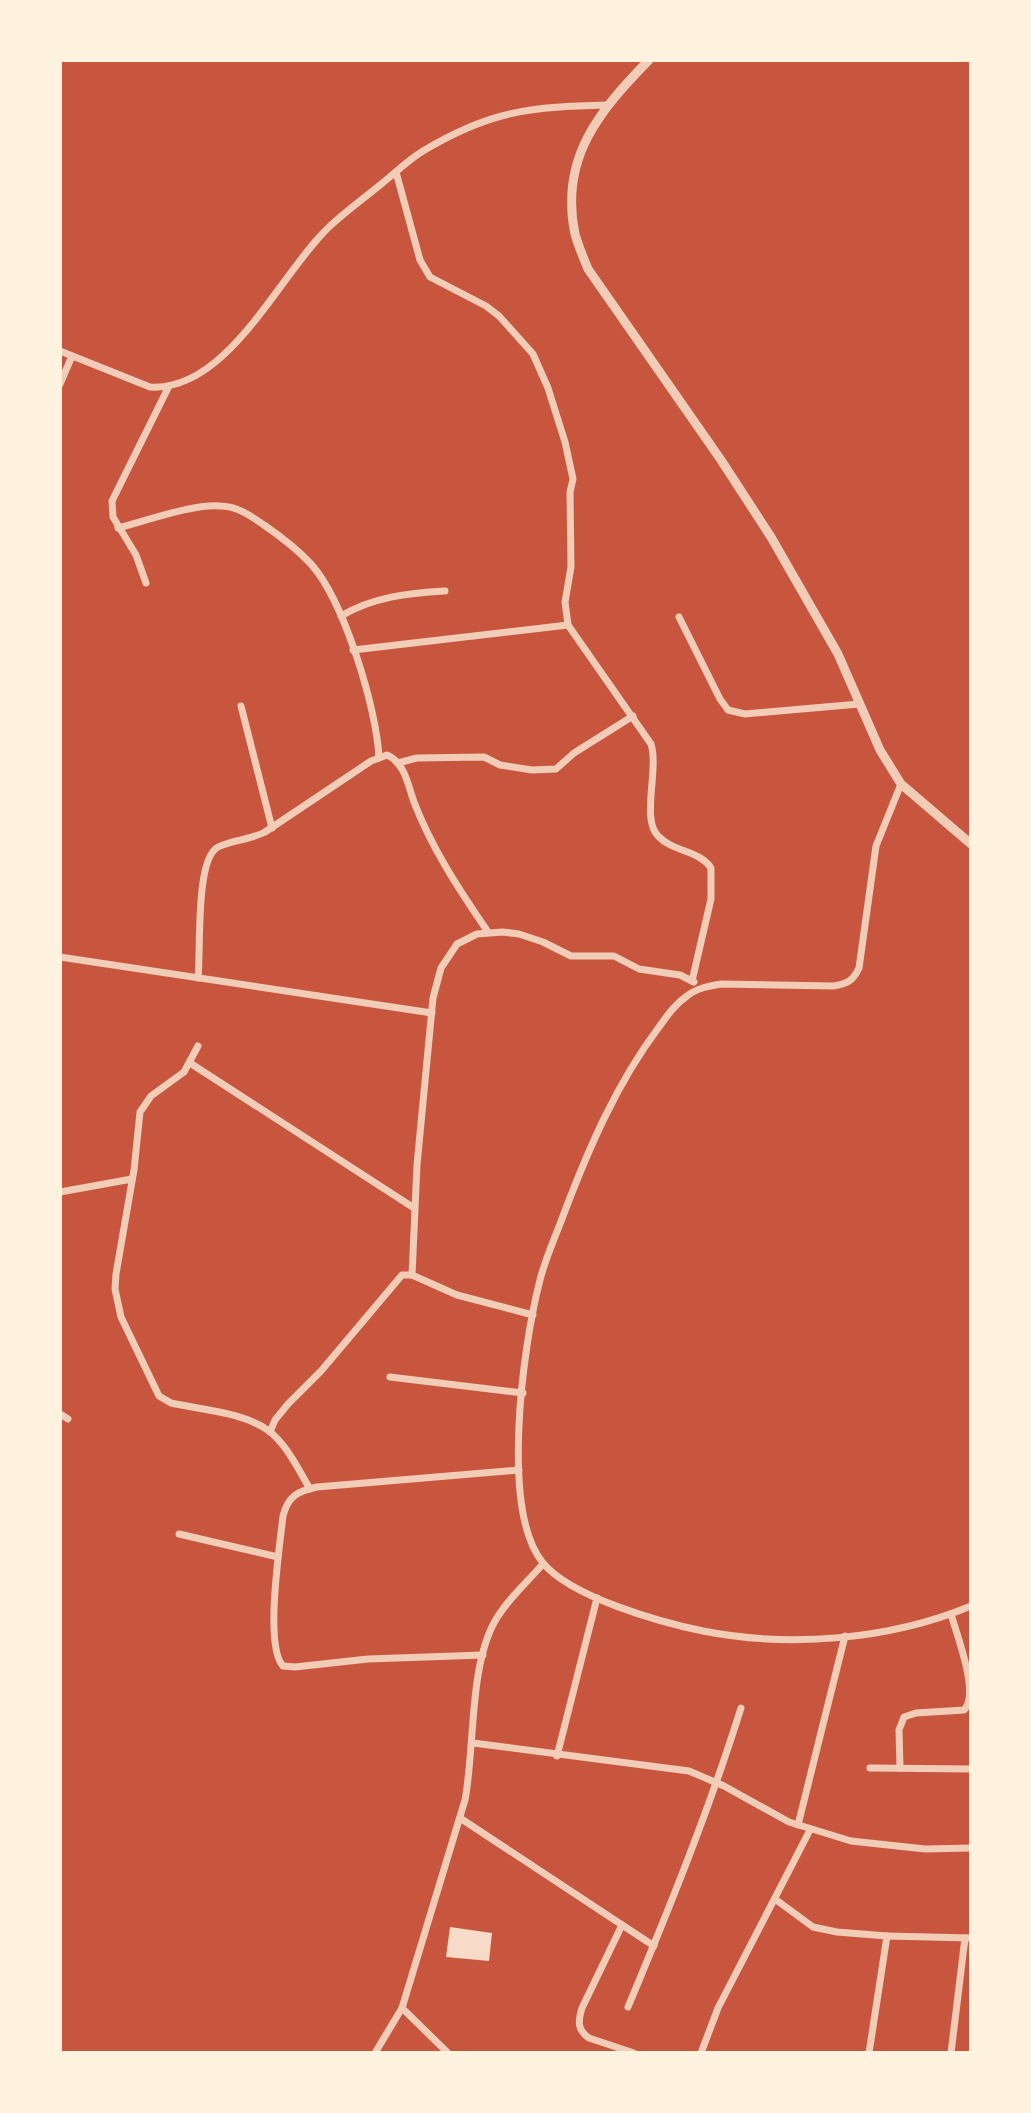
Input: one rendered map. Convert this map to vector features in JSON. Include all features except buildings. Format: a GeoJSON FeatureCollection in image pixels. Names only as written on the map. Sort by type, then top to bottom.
{"type":"FeatureCollection","features":[{"type":"Feature","properties":{"kind":"street"},"geometry":{"type":"LineString","coordinates":[[649,60],[608,105],[581,146],[572,206],[575,234],[588,269],[771,537],[838,654],[880,750],[901,784],[971,844]]}},
{"type":"Feature","properties":{"kind":"street"},"geometry":{"type":"LineString","coordinates":[[60,351],[150,387],[187,381],[233,344],[257,319],[306,252],[329,227],[420,153],[452,134],[504,113],[608,105]]}},
{"type":"Feature","properties":{"kind":"street"},"geometry":{"type":"LineString","coordinates":[[396,172],[420,260],[430,277],[499,316],[533,354],[548,388],[573,479],[570,492],[571,567],[565,602],[568,625],[647,736],[655,755],[651,813],[654,829],[667,843],[701,857],[711,868],[711,899],[692,981]]}},
{"type":"Feature","properties":{"kind":"street"},"geometry":{"type":"LineString","coordinates":[[60,384],[72,356]]}},
{"type":"Feature","properties":{"kind":"street"},"geometry":{"type":"LineString","coordinates":[[146,583],[136,555],[113,517],[112,501],[169,386]]}},
{"type":"Feature","properties":{"kind":"street"},"geometry":{"type":"LineString","coordinates":[[118,528],[205,507],[231,507],[273,531],[311,563],[328,588],[353,650],[375,715],[379,758]]}},
{"type":"Feature","properties":{"kind":"street"},"geometry":{"type":"LineString","coordinates":[[341,616],[376,600],[411,593],[445,591]]}},
{"type":"Feature","properties":{"kind":"street"},"geometry":{"type":"LineString","coordinates":[[679,617],[728,710],[745,714],[859,704]]}},
{"type":"Feature","properties":{"kind":"street"},"geometry":{"type":"LineString","coordinates":[[353,650],[568,625]]}},
{"type":"Feature","properties":{"kind":"street"},"geometry":{"type":"LineString","coordinates":[[241,706],[272,828]]}},
{"type":"Feature","properties":{"kind":"street"},"geometry":{"type":"LineString","coordinates":[[398,763],[417,758],[484,757],[500,765],[532,770],[556,769],[574,753],[633,716]]}},
{"type":"Feature","properties":{"kind":"street"},"geometry":{"type":"LineString","coordinates":[[198,978],[203,874],[212,851],[221,845],[246,841],[272,828],[371,761],[387,755],[398,763],[439,855],[488,932]]}},
{"type":"Feature","properties":{"kind":"street"},"geometry":{"type":"LineString","coordinates":[[901,784],[876,846],[855,978],[846,984],[833,986],[721,984],[703,988],[674,1007],[628,1071],[569,1200],[539,1282],[523,1393],[519,1470],[524,1522],[531,1545],[543,1564],[558,1577],[597,1598],[657,1619],[727,1636],[796,1640],[889,1629],[971,1606]]}},
{"type":"Feature","properties":{"kind":"street"},"geometry":{"type":"LineString","coordinates":[[412,1275],[414,1208],[432,1013],[436,981],[448,954],[466,938],[488,932],[511,933],[532,938],[577,958],[614,956],[639,969],[680,975],[703,988]]}},
{"type":"Feature","properties":{"kind":"street"},"geometry":{"type":"LineString","coordinates":[[60,957],[432,1013]]}},
{"type":"Feature","properties":{"kind":"street"},"geometry":{"type":"LineString","coordinates":[[198,1046],[177,1079],[144,1103],[137,1129],[118,1259],[115,1289],[121,1317],[159,1396],[171,1403],[242,1419],[270,1432],[285,1448],[310,1489]]}},
{"type":"Feature","properties":{"kind":"street"},"geometry":{"type":"LineString","coordinates":[[190,1063],[414,1208]]}},
{"type":"Feature","properties":{"kind":"street"},"geometry":{"type":"LineString","coordinates":[[60,1192],[132,1179]]}},
{"type":"Feature","properties":{"kind":"street"},"geometry":{"type":"LineString","coordinates":[[270,1432],[288,1404],[321,1371],[398,1279],[407,1274],[457,1295],[533,1315]]}},
{"type":"Feature","properties":{"kind":"street"},"geometry":{"type":"LineString","coordinates":[[390,1377],[523,1393]]}},
{"type":"Feature","properties":{"kind":"street"},"geometry":{"type":"LineString","coordinates":[[483,1655],[283,1666],[276,1655],[275,1642],[278,1557],[286,1506],[295,1494],[310,1489],[519,1470]]}},
{"type":"Feature","properties":{"kind":"street"},"geometry":{"type":"LineString","coordinates":[[179,1534],[278,1557]]}},
{"type":"Feature","properties":{"kind":"street"},"geometry":{"type":"LineString","coordinates":[[375,2053],[402,2008],[460,1818],[470,1774],[478,1683],[488,1636],[505,1607],[543,1564]]}},
{"type":"Feature","properties":{"kind":"street"},"geometry":{"type":"LineString","coordinates":[[557,1756],[597,1598]]}},
{"type":"Feature","properties":{"kind":"street"},"geometry":{"type":"LineString","coordinates":[[900,1768],[899,1730],[904,1717],[916,1713],[964,1710],[970,1703],[971,1688],[951,1614]]}},
{"type":"Feature","properties":{"kind":"street"},"geometry":{"type":"LineString","coordinates":[[798,1825],[845,1636]]}},
{"type":"Feature","properties":{"kind":"street"},"geometry":{"type":"LineString","coordinates":[[628,2007],[718,1783],[741,1708]]}},
{"type":"Feature","properties":{"kind":"street"},"geometry":{"type":"LineString","coordinates":[[473,1743],[557,1756],[668,1767],[718,1783],[810,1830],[851,1841],[889,1847],[971,1848]]}},
{"type":"Feature","properties":{"kind":"street"},"geometry":{"type":"LineString","coordinates":[[870,1768],[971,1769]]}},
{"type":"Feature","properties":{"kind":"street"},"geometry":{"type":"LineString","coordinates":[[460,1818],[654,1946]]}},
{"type":"Feature","properties":{"kind":"street"},"geometry":{"type":"LineString","coordinates":[[701,2053],[718,2008],[810,1830]]}},
{"type":"Feature","properties":{"kind":"street"},"geometry":{"type":"LineString","coordinates":[[775,1899],[813,1927],[837,1932],[968,1938],[951,2053]]}},
{"type":"Feature","properties":{"kind":"street"},"geometry":{"type":"LineString","coordinates":[[622,1925],[582,2008],[579,2023],[580,2029],[589,2038],[634,2053]]}},
{"type":"Feature","properties":{"kind":"street"},"geometry":{"type":"LineString","coordinates":[[869,2053],[887,1936]]}},
{"type":"Feature","properties":{"kind":"street"},"geometry":{"type":"LineString","coordinates":[[402,2008],[448,2053]]}}]}
